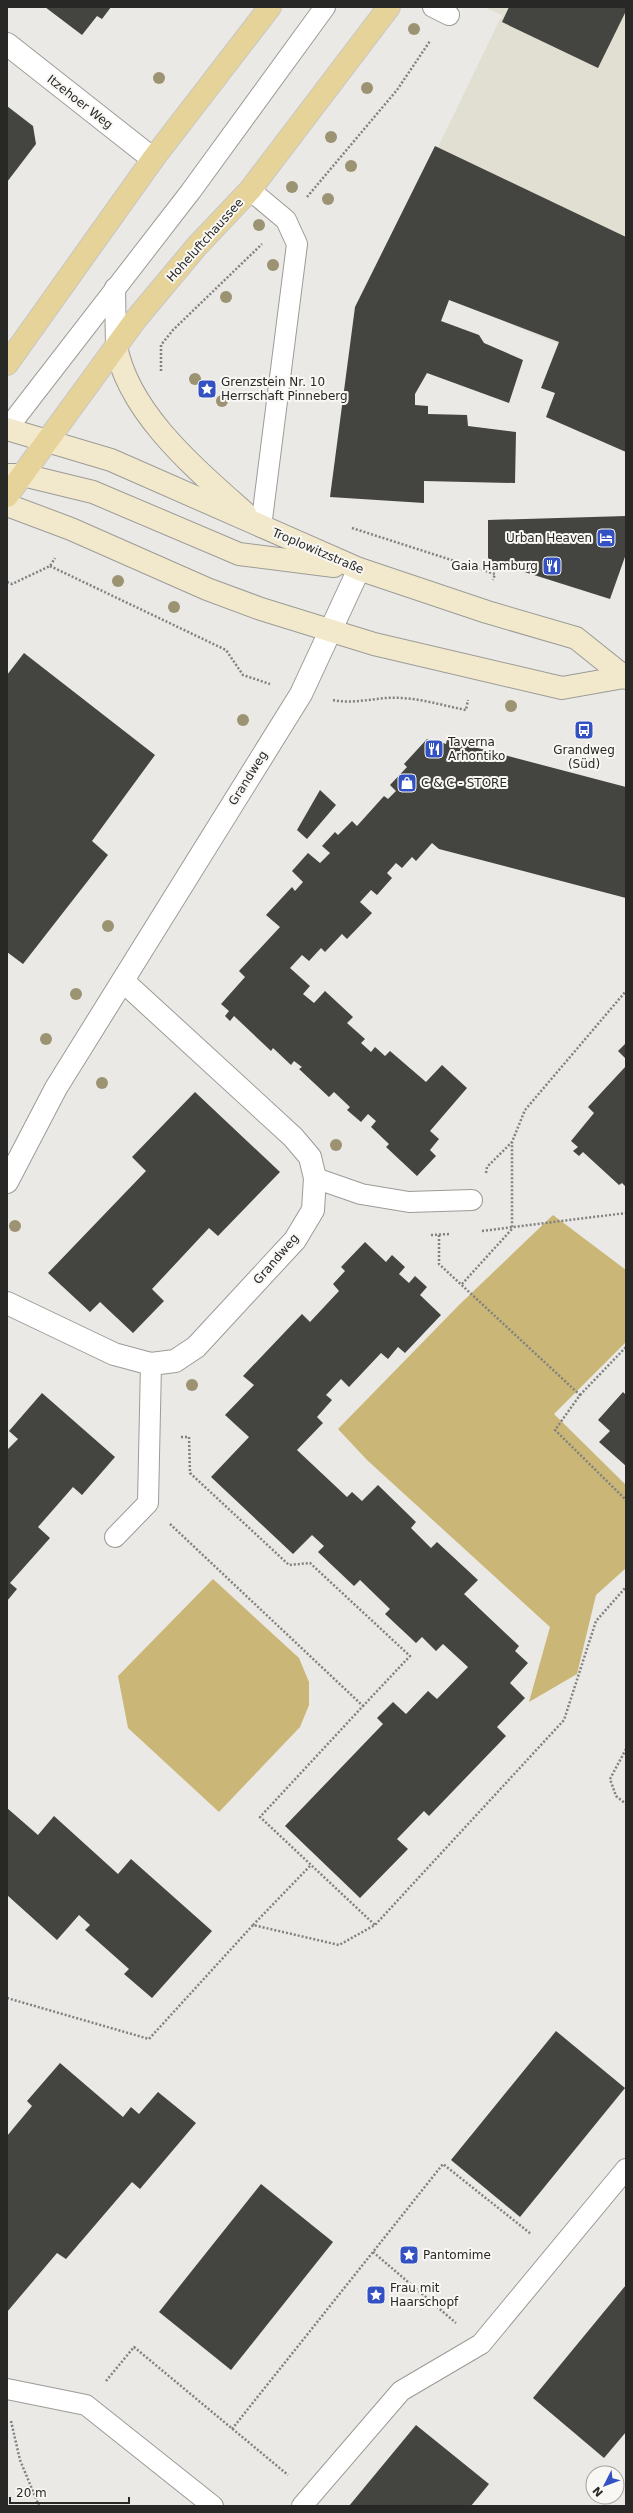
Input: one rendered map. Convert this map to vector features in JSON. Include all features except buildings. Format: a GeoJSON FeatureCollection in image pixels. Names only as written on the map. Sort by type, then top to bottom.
{"type":"FeatureCollection","features":[{"type":"Feature","properties":{"kind":"main road"},"geometry":{"type":"LineString","coordinates":[[7,364],[153,159],[270,7]]}},
{"type":"Feature","properties":{"kind":"main road","name":"Hoheluftchaussee"},"geometry":{"type":"LineString","coordinates":[[7,496],[15,475],[47,441],[116,346],[198,246],[250,190],[389,7]]}},
{"type":"Feature","properties":{"kind":"street","name":"Itzehoer Weg"},"geometry":{"type":"LineString","coordinates":[[7,44],[153,159]]}},
{"type":"Feature","properties":{"kind":"street"},"geometry":{"type":"LineString","coordinates":[[116,346],[119,360],[145,410],[198,471],[261,527]]}},
{"type":"Feature","properties":{"kind":"street","name":"Troplowitzstraße"},"geometry":{"type":"LineString","coordinates":[[7,429],[110,460],[359,569],[487,612],[576,638],[625,677]]}},
{"type":"Feature","properties":{"kind":"street"},"geometry":{"type":"LineString","coordinates":[[15,475],[93,492],[239,554],[359,569]]}},
{"type":"Feature","properties":{"kind":"street","name":"Troplowitzstraße"},"geometry":{"type":"LineString","coordinates":[[7,505],[71,529],[207,589],[331,632],[562,688],[625,677]]}},
{"type":"Feature","properties":{"kind":"street","name":"Grandweg"},"geometry":{"type":"LineString","coordinates":[[7,1182],[56,1088],[301,694],[359,569]]}},
{"type":"Feature","properties":{"kind":"street","name":"Grandweg"},"geometry":{"type":"LineString","coordinates":[[7,1303],[114,1354],[150,1364],[174,1361],[196,1347],[295,1240],[313,1210],[315,1178],[310,1157],[293,1137],[123,980]]}},
{"type":"Feature","properties":{"kind":"lane"},"geometry":{"type":"LineString","coordinates":[[7,429],[191,191],[325,7]]}},
{"type":"Feature","properties":{"kind":"lane"},"geometry":{"type":"LineString","coordinates":[[250,190],[286,220],[297,244],[261,527]]}},
{"type":"Feature","properties":{"kind":"lane"},"geometry":{"type":"LineString","coordinates":[[115,288],[116,346]]}},
{"type":"Feature","properties":{"kind":"lane"},"geometry":{"type":"LineString","coordinates":[[315,1178],[361,1194],[409,1202],[472,1200]]}},
{"type":"Feature","properties":{"kind":"lane"},"geometry":{"type":"LineString","coordinates":[[115,1538],[148,1503],[150,1364]]}},
{"type":"Feature","properties":{"kind":"lane"},"geometry":{"type":"LineString","coordinates":[[307,2500],[401,2391],[481,2344],[626,2169]]}},
{"type":"Feature","properties":{"kind":"lane"},"geometry":{"type":"LineString","coordinates":[[7,2389],[86,2405],[213,2506]]}},
{"type":"Feature","properties":{"kind":"path"},"geometry":{"type":"LineString","coordinates":[[349,527],[495,574]]}},
{"type":"Feature","properties":{"kind":"path"},"geometry":{"type":"LineString","coordinates":[[7,582],[12,584],[50,566],[226,650],[243,675],[301,694],[339,702],[360,702],[380,698],[402,698],[466,710]]}},
{"type":"Feature","properties":{"kind":"path"},"geometry":{"type":"LineString","coordinates":[[462,1284],[512,1228],[512,1142],[525,1110],[626,991]]}},
{"type":"Feature","properties":{"kind":"path"},"geometry":{"type":"LineString","coordinates":[[485,1181],[487,1167],[512,1142]]}},
{"type":"Feature","properties":{"kind":"path"},"geometry":{"type":"LineString","coordinates":[[479,1231],[480,1224]]}},
{"type":"Feature","properties":{"kind":"path"},"geometry":{"type":"LineString","coordinates":[[439,1235],[439,1264],[580,1396]]}},
{"type":"Feature","properties":{"kind":"path"},"geometry":{"type":"LineString","coordinates":[[626,1347],[580,1396],[555,1430],[626,1500]]}},
{"type":"Feature","properties":{"kind":"path"},"geometry":{"type":"LineString","coordinates":[[149,1436],[189,1437],[190,1473],[290,1565],[310,1563],[410,1656],[260,1817],[375,1925]]}},
{"type":"Feature","properties":{"kind":"path"},"geometry":{"type":"LineString","coordinates":[[148,1503],[363,1706]]}},
{"type":"Feature","properties":{"kind":"path"},"geometry":{"type":"LineString","coordinates":[[253,1925],[339,1945],[375,1925],[564,1720],[596,1621],[626,1587]]}},
{"type":"Feature","properties":{"kind":"path"},"geometry":{"type":"LineString","coordinates":[[626,1749],[610,1779],[616,1796],[626,1804]]}},
{"type":"Feature","properties":{"kind":"path"},"geometry":{"type":"LineString","coordinates":[[7,1998],[149,2039],[253,1925],[311,1865]]}},
{"type":"Feature","properties":{"kind":"path"},"geometry":{"type":"LineString","coordinates":[[232,2429],[442,2164],[556,2254]]}},
{"type":"Feature","properties":{"kind":"path"},"geometry":{"type":"LineString","coordinates":[[372,2252],[481,2344]]}},
{"type":"Feature","properties":{"kind":"path"},"geometry":{"type":"LineString","coordinates":[[86,2405],[134,2347],[232,2429],[307,2500]]}},
{"type":"Feature","properties":{"kind":"path"},"geometry":{"type":"LineString","coordinates":[[9,2414],[20,2460],[39,2506]]}},
{"type":"Feature","properties":{"kind":"shaded area"},"geometry":{"type":"Polygon","coordinates":[[[484,7],[626,7],[626,452],[563,346],[379,269],[502,15],[484,7]]]}},
{"type":"Feature","properties":{"kind":"shaded area"},"geometry":{"type":"Polygon","coordinates":[[[553,1215],[626,1270],[626,1342],[554,1414],[626,1485],[626,1568],[596,1595],[577,1674],[529,1702],[550,1627],[367,1460],[338,1429],[459,1305],[553,1215]]]}},
{"type":"Feature","properties":{"kind":"shaded area"},"geometry":{"type":"Polygon","coordinates":[[[213,1579],[299,1658],[309,1682],[309,1705],[300,1727],[219,1812],[128,1728],[118,1676],[213,1579]]]}},
{"type":"Feature","properties":{"kind":"place","name":"Grenzstein Nr. 10 Herrschaft Pinneberg"},"geometry":{"type":"Point","coordinates":[207,389]}},
{"type":"Feature","properties":{"kind":"place","name":"Urban Heaven"},"geometry":{"type":"Point","coordinates":[606,538]}},
{"type":"Feature","properties":{"kind":"place","name":"Gaia Hamburg"},"geometry":{"type":"Point","coordinates":[552,566]}},
{"type":"Feature","properties":{"kind":"place","name":"Grandweg (Süd)"},"geometry":{"type":"Point","coordinates":[584,730]}},
{"type":"Feature","properties":{"kind":"place","name":"Taverna Arhontiko"},"geometry":{"type":"Point","coordinates":[434,749]}},
{"type":"Feature","properties":{"kind":"place","name":"C & C - STORE"},"geometry":{"type":"Point","coordinates":[407,783]}},
{"type":"Feature","properties":{"kind":"place","name":"Pantomime"},"geometry":{"type":"Point","coordinates":[409,2255]}},
{"type":"Feature","properties":{"kind":"place","name":"Frau mit Haarschopf"},"geometry":{"type":"Point","coordinates":[376,2295]}}]}
